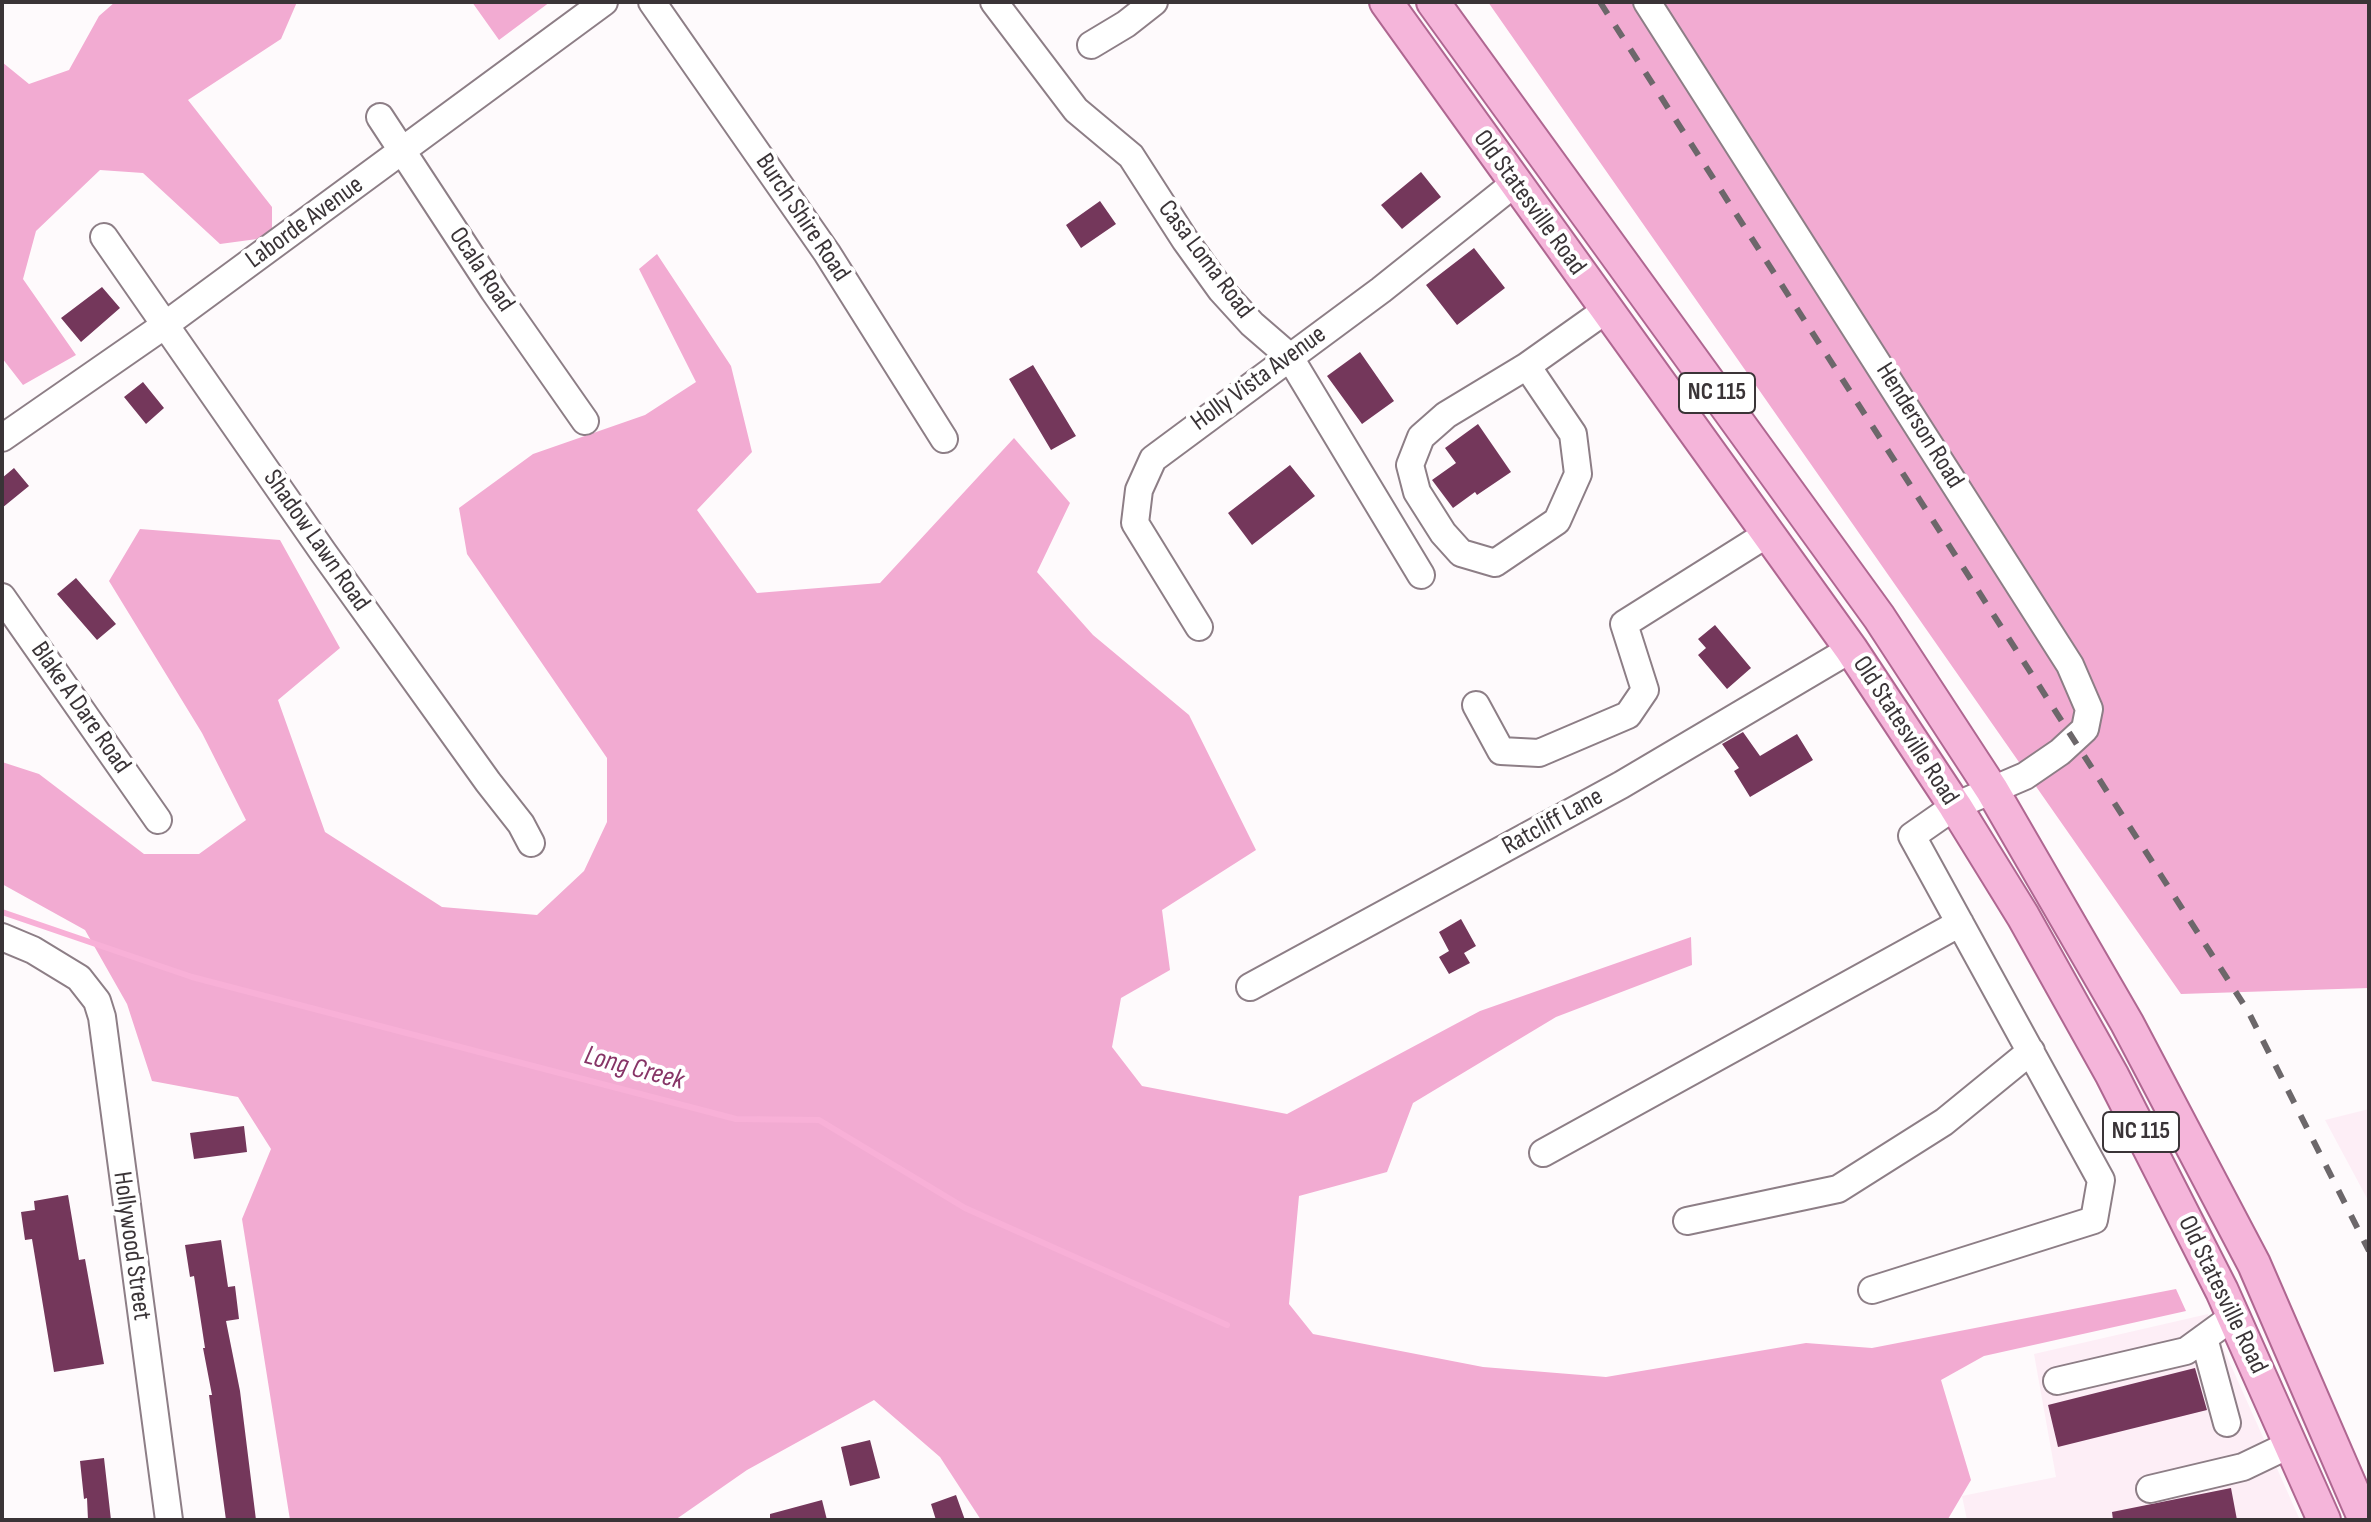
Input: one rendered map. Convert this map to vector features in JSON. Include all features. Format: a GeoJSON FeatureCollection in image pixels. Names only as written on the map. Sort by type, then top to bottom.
{"type":"FeatureCollection","features":[{"type":"Feature","properties":{"kind":"main road","name":"Old Statesville Road"},"geometry":{"type":"LineString","coordinates":[[1386,2],[1851,649],[1955,806],[2023,916],[2112,1075],[2234,1316],[2324,1520]]}},
{"type":"Feature","properties":{"kind":"main road","name":"Old Statesville Road"},"geometry":{"type":"LineString","coordinates":[[1433,2],[1879,617],[1992,790],[2127,1023],[2254,1264],[2365,1520]]}},
{"type":"Feature","properties":{"kind":"street","name":"Laborde Avenue"},"geometry":{"type":"LineString","coordinates":[[2,438],[165,325],[604,2]]}},
{"type":"Feature","properties":{"kind":"street","name":"Burch Shire Road"},"geometry":{"type":"LineString","coordinates":[[652,2],[827,253],[944,439]]}},
{"type":"Feature","properties":{"kind":"street","name":"Casa Loma Road"},"geometry":{"type":"LineString","coordinates":[[994,2],[1076,110],[1131,156],[1221,290],[1252,324],[1289,356],[1421,575]]}},
{"type":"Feature","properties":{"kind":"street"},"geometry":{"type":"LineString","coordinates":[[1091,45],[1154,2]]}},
{"type":"Feature","properties":{"kind":"street","name":"Henderson Road"},"geometry":{"type":"LineString","coordinates":[[1647,2],[2070,665],[2086,698],[2089,716],[2085,729],[2076,740],[2025,776],[1955,806],[1912,836],[1960,923]]}},
{"type":"Feature","properties":{"kind":"street","name":"Ocala Road"},"geometry":{"type":"LineString","coordinates":[[380,117],[494,291],[585,421]]}},
{"type":"Feature","properties":{"kind":"street","name":"Holly Vista Avenue"},"geometry":{"type":"LineString","coordinates":[[1199,627],[1135,523],[1139,490],[1153,459],[1381,290],[1515,183]]}},
{"type":"Feature","properties":{"kind":"street","name":"Shadow Lawn Road"},"geometry":{"type":"LineString","coordinates":[[104,237],[406,670],[521,824],[531,843]]}},
{"type":"Feature","properties":{"kind":"street"},"geometry":{"type":"LineString","coordinates":[[1527,366],[1573,434],[1578,474],[1557,521],[1495,563],[1461,553],[1443,533],[1417,492],[1410,465],[1421,437],[1446,415],[1527,366],[1606,310]]}},
{"type":"Feature","properties":{"kind":"street"},"geometry":{"type":"LineString","coordinates":[[1476,705],[1501,751],[1539,753],[1628,715],[1645,690],[1624,624],[1767,534]]}},
{"type":"Feature","properties":{"kind":"street","name":"Blake A Dare Road"},"geometry":{"type":"LineString","coordinates":[[2,597],[158,820]]}},
{"type":"Feature","properties":{"kind":"street","name":"Ratcliff Lane"},"geometry":{"type":"LineString","coordinates":[[1250,987],[1621,785],[1851,649]]}},
{"type":"Feature","properties":{"kind":"street"},"geometry":{"type":"LineString","coordinates":[[1543,1153],[1960,923],[2101,1180],[2094,1220],[1872,1290]]}},
{"type":"Feature","properties":{"kind":"street","name":"Hollywood Street"},"geometry":{"type":"LineString","coordinates":[[2,937],[33,950],[79,978],[97,1001],[102,1017],[169,1520]]}},
{"type":"Feature","properties":{"kind":"street"},"geometry":{"type":"LineString","coordinates":[[1687,1221],[1838,1189],[1944,1122],[2031,1051]]}},
{"type":"Feature","properties":{"kind":"street"},"geometry":{"type":"LineString","coordinates":[[2057,1381],[2186,1351],[2234,1316]]}},
{"type":"Feature","properties":{"kind":"street"},"geometry":{"type":"LineString","coordinates":[[2204,1338],[2227,1423]]}},
{"type":"Feature","properties":{"kind":"street"},"geometry":{"type":"LineString","coordinates":[[2150,1489],[2243,1467],[2291,1444]]}},
{"type":"Feature","properties":{"kind":"shaded area"},"geometry":{"type":"Polygon","coordinates":[[[115,2],[297,2],[281,39],[188,100],[272,207],[272,237],[220,244],[143,173],[100,170],[36,231],[23,279],[76,355],[23,385],[2,358],[2,62],[29,84],[69,70],[99,16],[115,2]]]}},
{"type":"Feature","properties":{"kind":"shaded area"},"geometry":{"type":"Polygon","coordinates":[[[472,2],[550,2],[499,40],[472,2]]]}},
{"type":"Feature","properties":{"kind":"shaded area"},"geometry":{"type":"Polygon","coordinates":[[[1488,2],[2369,2],[2369,988],[2181,994],[1488,2]]]}},
{"type":"Feature","properties":{"kind":"shaded area"},"geometry":{"type":"Polygon","coordinates":[[[657,254],[731,366],[752,452],[697,510],[757,593],[880,583],[1014,438],[1070,503],[1037,572],[1093,635],[1189,715],[1256,850],[1162,910],[1170,970],[1121,998],[1112,1047],[1142,1086],[1287,1114],[1480,1011],[1691,937],[1692,965],[1556,1017],[1413,1103],[1387,1172],[1299,1196],[1289,1304],[1313,1334],[1483,1367],[1606,1377],[1806,1343],[1872,1348],[2176,1289],[2186,1311],[1984,1356],[1941,1380],[1971,1480],[1948,1519],[1944,1520],[981,1520],[940,1457],[874,1400],[747,1470],[675,1520],[290,1520],[242,1219],[271,1149],[238,1097],[152,1081],[127,1004],[85,930],[2,884],[2,762],[39,774],[144,854],[199,854],[246,820],[202,733],[109,581],[140,529],[280,540],[340,648],[278,700],[325,832],[442,907],[537,915],[584,871],[607,822],[607,758],[467,554],[459,508],[533,454],[645,415],[696,382],[639,269],[657,254]]]}},
{"type":"Feature","properties":{"kind":"shaded area"},"geometry":{"type":"Polygon","coordinates":[[[2369,1109],[2369,1202],[2325,1120],[2369,1109]]]}},
{"type":"Feature","properties":{"kind":"shaded area"},"geometry":{"type":"Polygon","coordinates":[[[2208,1314],[2300,1520],[1967,1520],[1962,1496],[2056,1477],[2034,1354],[2208,1314]]]}},
{"type":"Feature","properties":{"kind":"building"},"geometry":{"type":"Polygon","coordinates":[[[1421,172],[1441,197],[1402,229],[1381,205],[1421,172]]]}},
{"type":"Feature","properties":{"kind":"building"},"geometry":{"type":"Polygon","coordinates":[[[1100,201],[1116,224],[1081,248],[1066,225],[1100,201]]]}},
{"type":"Feature","properties":{"kind":"building"},"geometry":{"type":"Polygon","coordinates":[[[1474,248],[1505,288],[1457,325],[1426,285],[1474,248]]]}},
{"type":"Feature","properties":{"kind":"building"},"geometry":{"type":"Polygon","coordinates":[[[102,287],[120,308],[81,342],[61,318],[102,287]]]}},
{"type":"Feature","properties":{"kind":"building"},"geometry":{"type":"Polygon","coordinates":[[[1360,352],[1394,401],[1362,424],[1327,376],[1360,352]]]}},
{"type":"Feature","properties":{"kind":"building"},"geometry":{"type":"Polygon","coordinates":[[[1033,365],[1076,436],[1051,450],[1009,379],[1033,365]]]}},
{"type":"Feature","properties":{"kind":"building"},"geometry":{"type":"Polygon","coordinates":[[[143,382],[164,408],[146,424],[124,397],[143,382]]]}},
{"type":"Feature","properties":{"kind":"building"},"geometry":{"type":"Polygon","coordinates":[[[1478,424],[1511,472],[1453,508],[1432,480],[1456,463],[1445,448],[1478,424]]]}},
{"type":"Feature","properties":{"kind":"building"},"geometry":{"type":"Polygon","coordinates":[[[1290,465],[1315,496],[1252,545],[1228,513],[1290,465]]]}},
{"type":"Feature","properties":{"kind":"building"},"geometry":{"type":"Polygon","coordinates":[[[14,468],[29,486],[2,508],[2,478],[14,468]]]}},
{"type":"Feature","properties":{"kind":"building"},"geometry":{"type":"Polygon","coordinates":[[[76,578],[116,624],[97,640],[57,594],[76,578]]]}},
{"type":"Feature","properties":{"kind":"building"},"geometry":{"type":"Polygon","coordinates":[[[1715,625],[1751,668],[1727,689],[1698,655],[1706,648],[1698,639],[1715,625]]]}},
{"type":"Feature","properties":{"kind":"building"},"geometry":{"type":"Polygon","coordinates":[[[1743,732],[1760,756],[1797,734],[1813,760],[1750,797],[1734,771],[1739,768],[1722,744],[1743,732]]]}},
{"type":"Feature","properties":{"kind":"building"},"geometry":{"type":"Polygon","coordinates":[[[1461,919],[1476,946],[1464,953],[1470,963],[1449,974],[1439,957],[1449,951],[1439,932],[1461,919]]]}},
{"type":"Feature","properties":{"kind":"building"},"geometry":{"type":"Polygon","coordinates":[[[244,1126],[247,1152],[194,1159],[190,1133],[244,1126]]]}},
{"type":"Feature","properties":{"kind":"building"},"geometry":{"type":"Polygon","coordinates":[[[68,1195],[79,1260],[85,1259],[104,1364],[54,1372],[32,1239],[25,1240],[21,1212],[35,1210],[34,1201],[68,1195]]]}},
{"type":"Feature","properties":{"kind":"building"},"geometry":{"type":"Polygon","coordinates":[[[221,1240],[228,1287],[235,1286],[239,1319],[226,1321],[240,1391],[256,1520],[226,1520],[205,1348],[194,1276],[190,1277],[185,1245],[221,1240]]]}},
{"type":"Feature","properties":{"kind":"building"},"geometry":{"type":"Polygon","coordinates":[[[2195,1368],[2207,1410],[2058,1447],[2048,1405],[2195,1368]]]}},
{"type":"Feature","properties":{"kind":"building"},"geometry":{"type":"Polygon","coordinates":[[[870,1440],[880,1478],[850,1486],[841,1447],[870,1440]]]}},
{"type":"Feature","properties":{"kind":"building"},"geometry":{"type":"Polygon","coordinates":[[[104,1458],[111,1520],[88,1520],[80,1461],[104,1458]]]}},
{"type":"Feature","properties":{"kind":"building"},"geometry":{"type":"Polygon","coordinates":[[[2231,1488],[2237,1520],[2113,1520],[2112,1512],[2231,1488]]]}},
{"type":"Feature","properties":{"kind":"building"},"geometry":{"type":"Polygon","coordinates":[[[956,1495],[965,1520],[936,1520],[931,1504],[956,1495]]]}},
{"type":"Feature","properties":{"kind":"building"},"geometry":{"type":"Polygon","coordinates":[[[822,1500],[827,1520],[770,1520],[770,1514],[822,1500]]]}},
{"type":"Feature","properties":{"kind":"waterway","name":"Long Creek"},"geometry":{"type":"LineString","coordinates":[[2,912],[192,977],[736,1119],[819,1120],[965,1208],[1227,1325]]}},
{"type":"Feature","properties":{"kind":"railway"},"geometry":{"type":"LineString","coordinates":[[1600,2],[2248,1011],[2369,1251]]}}]}
